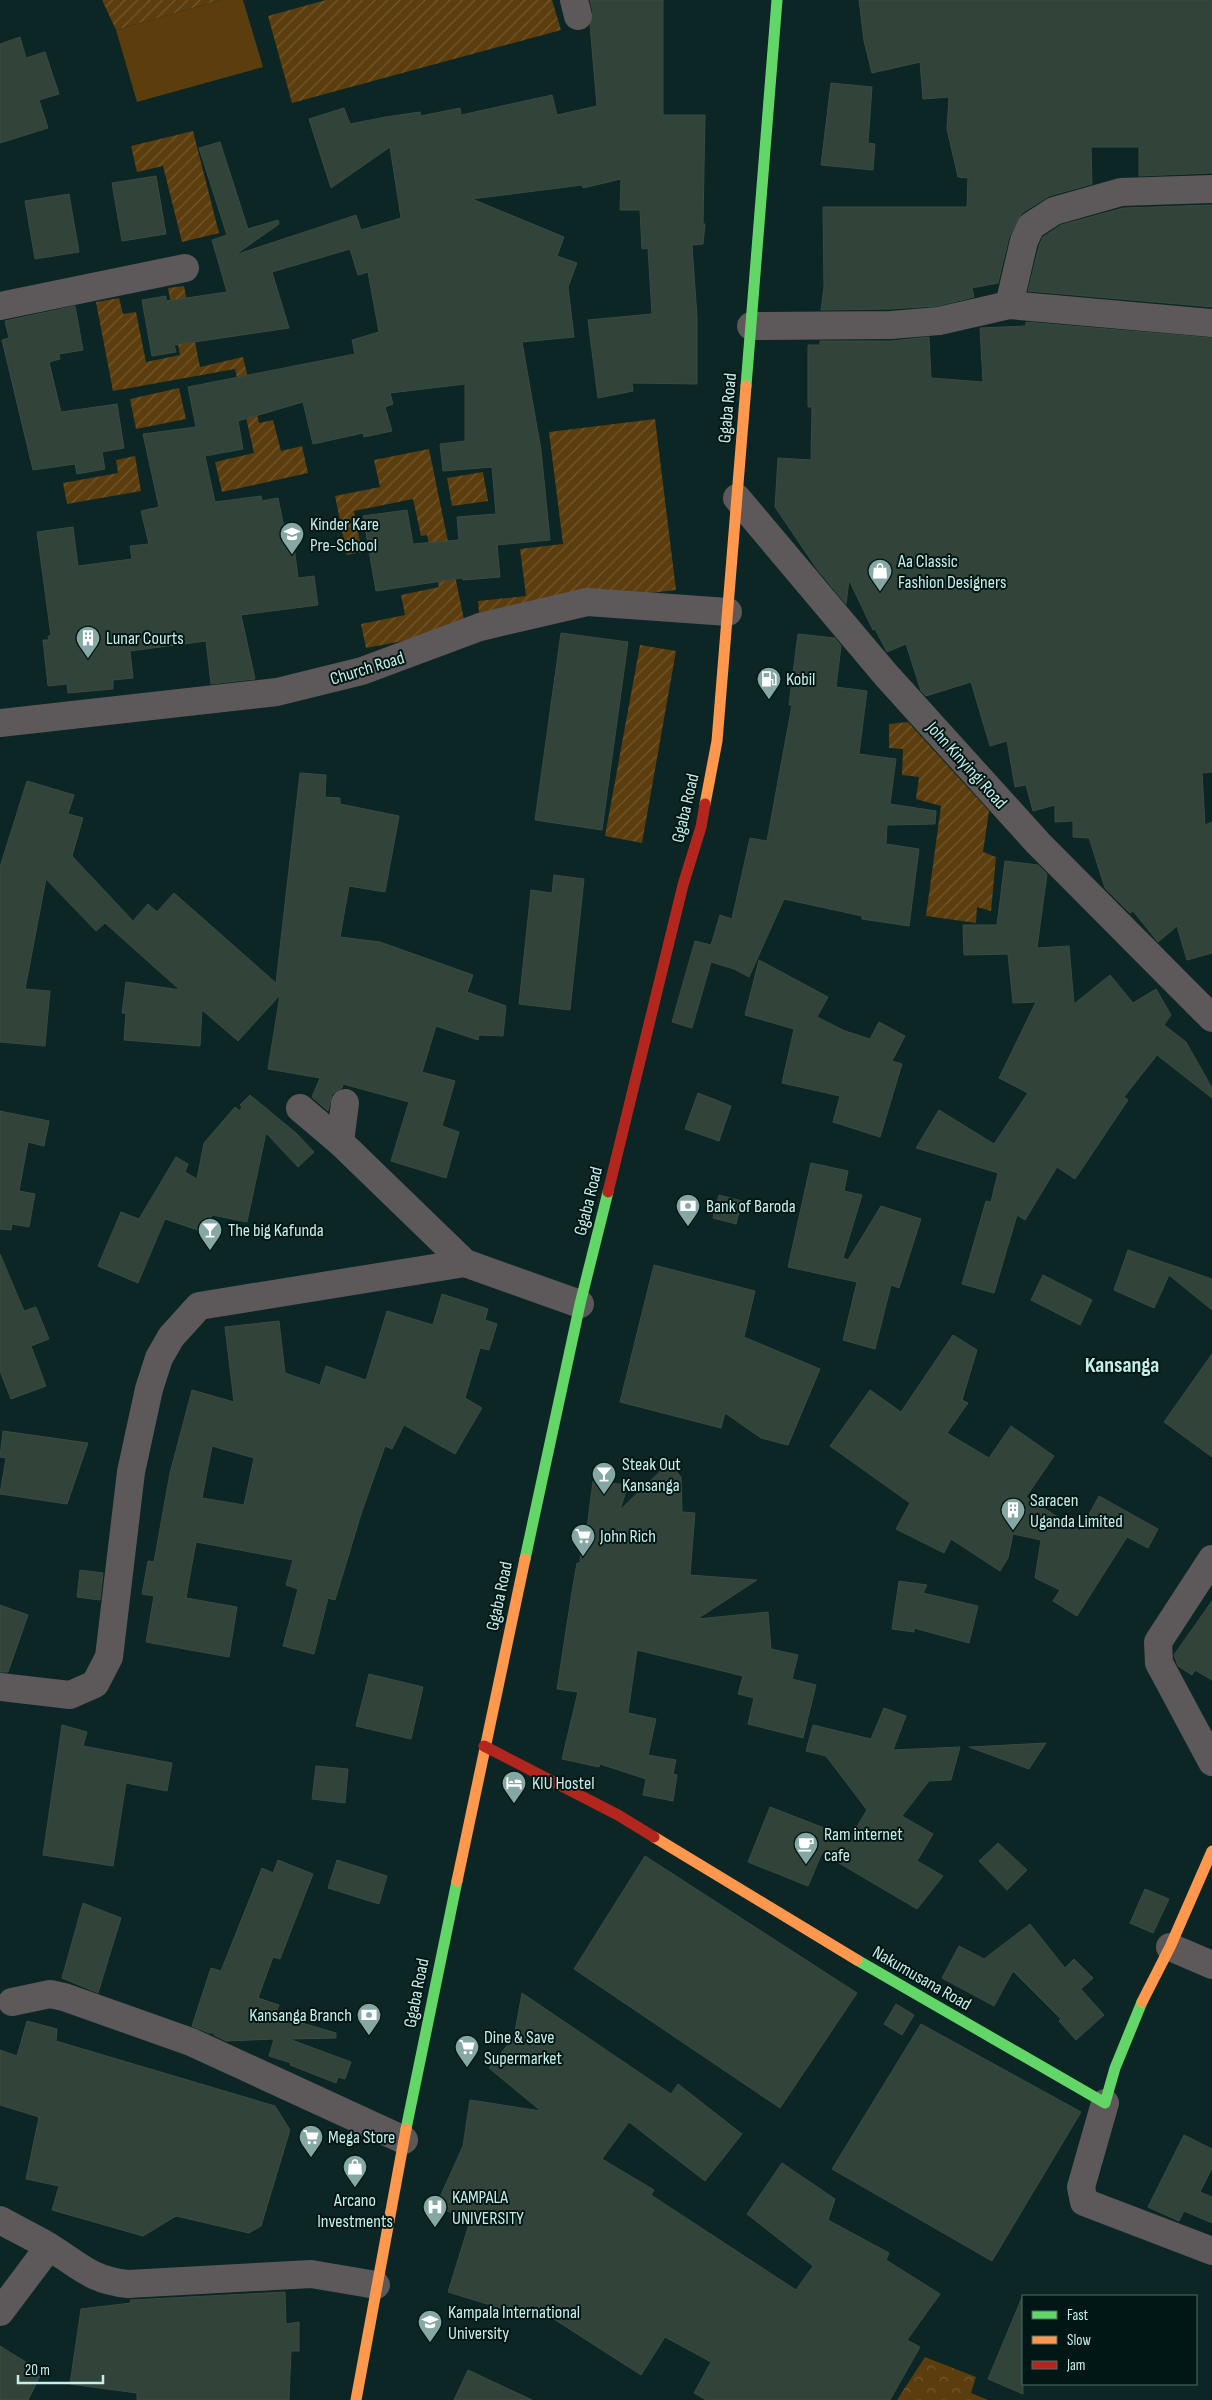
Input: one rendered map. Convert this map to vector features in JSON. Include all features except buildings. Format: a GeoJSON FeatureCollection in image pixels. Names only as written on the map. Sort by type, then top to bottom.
{"type":"FeatureCollection","features":[{"type":"Feature","properties":{"kind":"main road","name":"Ggaba Road"},"geometry":{"type":"LineString","coordinates":[[356,2400],[404,2140],[484,1746],[580,1304],[686,876],[700,827],[717,741],[777,0]]}},
{"type":"Feature","properties":{"kind":"main road","name":"Nakumusana Road"},"geometry":{"type":"LineString","coordinates":[[484,1746],[618,1815],[833,1946],[1105,2103]]}},
{"type":"Feature","properties":{"kind":"main road"},"geometry":{"type":"LineString","coordinates":[[1105,2103],[1137,2011],[1170,1946],[1212,1851]]}},
{"type":"Feature","properties":{"kind":"street"},"geometry":{"type":"LineString","coordinates":[[1009,305],[1024,241],[1031,226],[1054,211],[1121,192],[1212,189]]}},
{"type":"Feature","properties":{"kind":"street"},"geometry":{"type":"LineString","coordinates":[[0,306],[185,268]]}},
{"type":"Feature","properties":{"kind":"street"},"geometry":{"type":"LineString","coordinates":[[751,326],[891,325],[939,321],[1009,305],[1212,323]]}},
{"type":"Feature","properties":{"kind":"street","name":"John Kinyingi Road"},"geometry":{"type":"LineString","coordinates":[[737,498],[886,675],[1038,843],[1212,1018]]}},
{"type":"Feature","properties":{"kind":"street","name":"Church Road"},"geometry":{"type":"LineString","coordinates":[[0,723],[277,692],[362,671],[480,628],[587,602],[728,612]]}},
{"type":"Feature","properties":{"kind":"street"},"geometry":{"type":"LineString","coordinates":[[340,1142],[345,1103]]}},
{"type":"Feature","properties":{"kind":"street"},"geometry":{"type":"LineString","coordinates":[[300,1108],[340,1142],[465,1263],[580,1304]]}},
{"type":"Feature","properties":{"kind":"street"},"geometry":{"type":"LineString","coordinates":[[0,1687],[70,1695],[95,1684],[109,1656],[131,1472],[149,1389],[159,1358],[171,1337],[199,1306],[465,1263]]}},
{"type":"Feature","properties":{"kind":"street"},"geometry":{"type":"LineString","coordinates":[[1212,1559],[1158,1642],[1159,1663],[1212,1762]]}},
{"type":"Feature","properties":{"kind":"street"},"geometry":{"type":"LineString","coordinates":[[1170,1946],[1212,1965]]}},
{"type":"Feature","properties":{"kind":"street"},"geometry":{"type":"LineString","coordinates":[[12,2002],[50,1994],[73,2000],[191,2042],[404,2140]]}},
{"type":"Feature","properties":{"kind":"street"},"geometry":{"type":"LineString","coordinates":[[1105,2103],[1081,2187],[1084,2202],[1091,2207],[1212,2251]]}},
{"type":"Feature","properties":{"kind":"street"},"geometry":{"type":"LineString","coordinates":[[0,2220],[49,2247],[86,2272],[107,2282],[128,2284],[311,2274],[376,2285]]}},
{"type":"Feature","properties":{"kind":"street"},"geometry":{"type":"LineString","coordinates":[[0,2312],[49,2247]]}},
{"type":"Feature","properties":{"kind":"green space"},"geometry":{"type":"Polygon","coordinates":[[[102,0],[221,0],[116,30],[102,0]]]}},
{"type":"Feature","properties":{"kind":"green space"},"geometry":{"type":"Polygon","coordinates":[[[221,0],[243,0],[263,67],[137,102],[116,30],[221,0]]]}},
{"type":"Feature","properties":{"kind":"green space"},"geometry":{"type":"Polygon","coordinates":[[[326,0],[552,0],[561,30],[292,103],[268,16],[326,0]]]}},
{"type":"Feature","properties":{"kind":"green space"},"geometry":{"type":"Polygon","coordinates":[[[193,131],[219,233],[182,242],[163,166],[137,172],[131,146],[193,131]]]}},
{"type":"Feature","properties":{"kind":"green space"},"geometry":{"type":"Polygon","coordinates":[[[184,286],[200,367],[243,357],[259,423],[273,420],[281,451],[302,446],[308,473],[222,492],[215,462],[254,453],[235,369],[113,391],[96,302],[119,298],[123,314],[136,312],[146,362],[180,355],[168,288],[184,286]]]}},
{"type":"Feature","properties":{"kind":"green space"},"geometry":{"type":"Polygon","coordinates":[[[179,388],[186,419],[136,429],[130,399],[179,388]]]}},
{"type":"Feature","properties":{"kind":"green space"},"geometry":{"type":"Polygon","coordinates":[[[655,419],[676,590],[479,613],[478,601],[526,596],[520,549],[563,544],[549,432],[655,419]]]}},
{"type":"Feature","properties":{"kind":"green space"},"geometry":{"type":"Polygon","coordinates":[[[429,449],[466,629],[366,648],[361,624],[405,615],[401,595],[439,587],[427,535],[421,536],[413,499],[354,511],[362,552],[347,555],[335,496],[380,487],[374,460],[429,449]]]}},
{"type":"Feature","properties":{"kind":"green space"},"geometry":{"type":"Polygon","coordinates":[[[135,456],[141,491],[67,504],[63,483],[118,473],[116,460],[135,456]]]}},
{"type":"Feature","properties":{"kind":"green space"},"geometry":{"type":"Polygon","coordinates":[[[483,472],[488,501],[452,506],[447,478],[483,472]]]}},
{"type":"Feature","properties":{"kind":"green space"},"geometry":{"type":"Polygon","coordinates":[[[640,645],[676,651],[642,843],[605,836],[640,645]]]}},
{"type":"Feature","properties":{"kind":"green space"},"geometry":{"type":"Polygon","coordinates":[[[908,722],[989,811],[983,852],[996,857],[991,911],[977,907],[976,923],[926,916],[941,806],[916,799],[919,777],[902,775],[903,749],[889,748],[889,724],[908,722]]]}},
{"type":"Feature","properties":{"kind":"green space"},"geometry":{"type":"Polygon","coordinates":[[[925,2357],[976,2377],[971,2393],[988,2400],[897,2400],[925,2357]]]}},
{"type":"Feature","properties":{"kind":"traffic: fast"},"geometry":{"type":"LineString","coordinates":[[746,386],[777,0]]}},
{"type":"Feature","properties":{"kind":"traffic: fast"},"geometry":{"type":"LineString","coordinates":[[525,1559],[580,1304],[608,1192]]}},
{"type":"Feature","properties":{"kind":"traffic: fast"},"geometry":{"type":"LineString","coordinates":[[406,2129],[457,1881]]}},
{"type":"Feature","properties":{"kind":"traffic: fast"},"geometry":{"type":"LineString","coordinates":[[857,1960],[1105,2103],[1115,2068],[1142,2002]]}},
{"type":"Feature","properties":{"kind":"traffic: slow"},"geometry":{"type":"LineString","coordinates":[[705,804],[717,741],[746,386]]}},
{"type":"Feature","properties":{"kind":"traffic: slow"},"geometry":{"type":"LineString","coordinates":[[457,1881],[525,1559]]}},
{"type":"Feature","properties":{"kind":"traffic: slow"},"geometry":{"type":"LineString","coordinates":[[654,1837],[857,1960]]}},
{"type":"Feature","properties":{"kind":"traffic: slow"},"geometry":{"type":"LineString","coordinates":[[1142,2002],[1170,1947],[1212,1851]]}},
{"type":"Feature","properties":{"kind":"traffic: slow"},"geometry":{"type":"LineString","coordinates":[[356,2400],[406,2129]]}},
{"type":"Feature","properties":{"kind":"traffic: jam"},"geometry":{"type":"LineString","coordinates":[[608,1192],[683,885],[701,827],[705,804]]}},
{"type":"Feature","properties":{"kind":"traffic: jam"},"geometry":{"type":"LineString","coordinates":[[484,1746],[618,1815],[654,1837]]}},
{"type":"Feature","properties":{"kind":"place","name":"Kinder Kare Pre-School"},"geometry":{"type":"Point","coordinates":[292,555]}},
{"type":"Feature","properties":{"kind":"place","name":"Aa Classic Fashion Designers"},"geometry":{"type":"Point","coordinates":[880,592]}},
{"type":"Feature","properties":{"kind":"place","name":"Lunar Courts"},"geometry":{"type":"Point","coordinates":[88,659]}},
{"type":"Feature","properties":{"kind":"place","name":"Kobil"},"geometry":{"type":"Point","coordinates":[769,700]}},
{"type":"Feature","properties":{"kind":"place","name":"Bank of Baroda"},"geometry":{"type":"Point","coordinates":[688,1227]}},
{"type":"Feature","properties":{"kind":"place","name":"The big Kafunda"},"geometry":{"type":"Point","coordinates":[210,1251]}},
{"type":"Feature","properties":{"kind":"place","name":"Steak Out Kansanga"},"geometry":{"type":"Point","coordinates":[604,1495]}},
{"type":"Feature","properties":{"kind":"place","name":"Saracen Uganda Limited"},"geometry":{"type":"Point","coordinates":[1013,1531]}},
{"type":"Feature","properties":{"kind":"place","name":"John Rich"},"geometry":{"type":"Point","coordinates":[583,1557]}},
{"type":"Feature","properties":{"kind":"place","name":"KIU Hostel"},"geometry":{"type":"Point","coordinates":[514,1804]}},
{"type":"Feature","properties":{"kind":"place","name":"Ram internet cafe"},"geometry":{"type":"Point","coordinates":[806,1865]}},
{"type":"Feature","properties":{"kind":"place","name":"Kansanga Branch"},"geometry":{"type":"Point","coordinates":[369,2036]}},
{"type":"Feature","properties":{"kind":"place","name":"Dine & Save Supermarket"},"geometry":{"type":"Point","coordinates":[467,2068]}},
{"type":"Feature","properties":{"kind":"place","name":"Mega Store"},"geometry":{"type":"Point","coordinates":[311,2158]}},
{"type":"Feature","properties":{"kind":"place","name":"Arcano Investments"},"geometry":{"type":"Point","coordinates":[355,2188]}},
{"type":"Feature","properties":{"kind":"place","name":"KAMPALA UNIVERSITY"},"geometry":{"type":"Point","coordinates":[435,2228]}},
{"type":"Feature","properties":{"kind":"place","name":"Kampala International University"},"geometry":{"type":"Point","coordinates":[430,2343]}},
{"type":"Feature","properties":{"kind":"district","name":"Kansanga"},"geometry":{"type":"Point","coordinates":[1122,1364]}}]}
